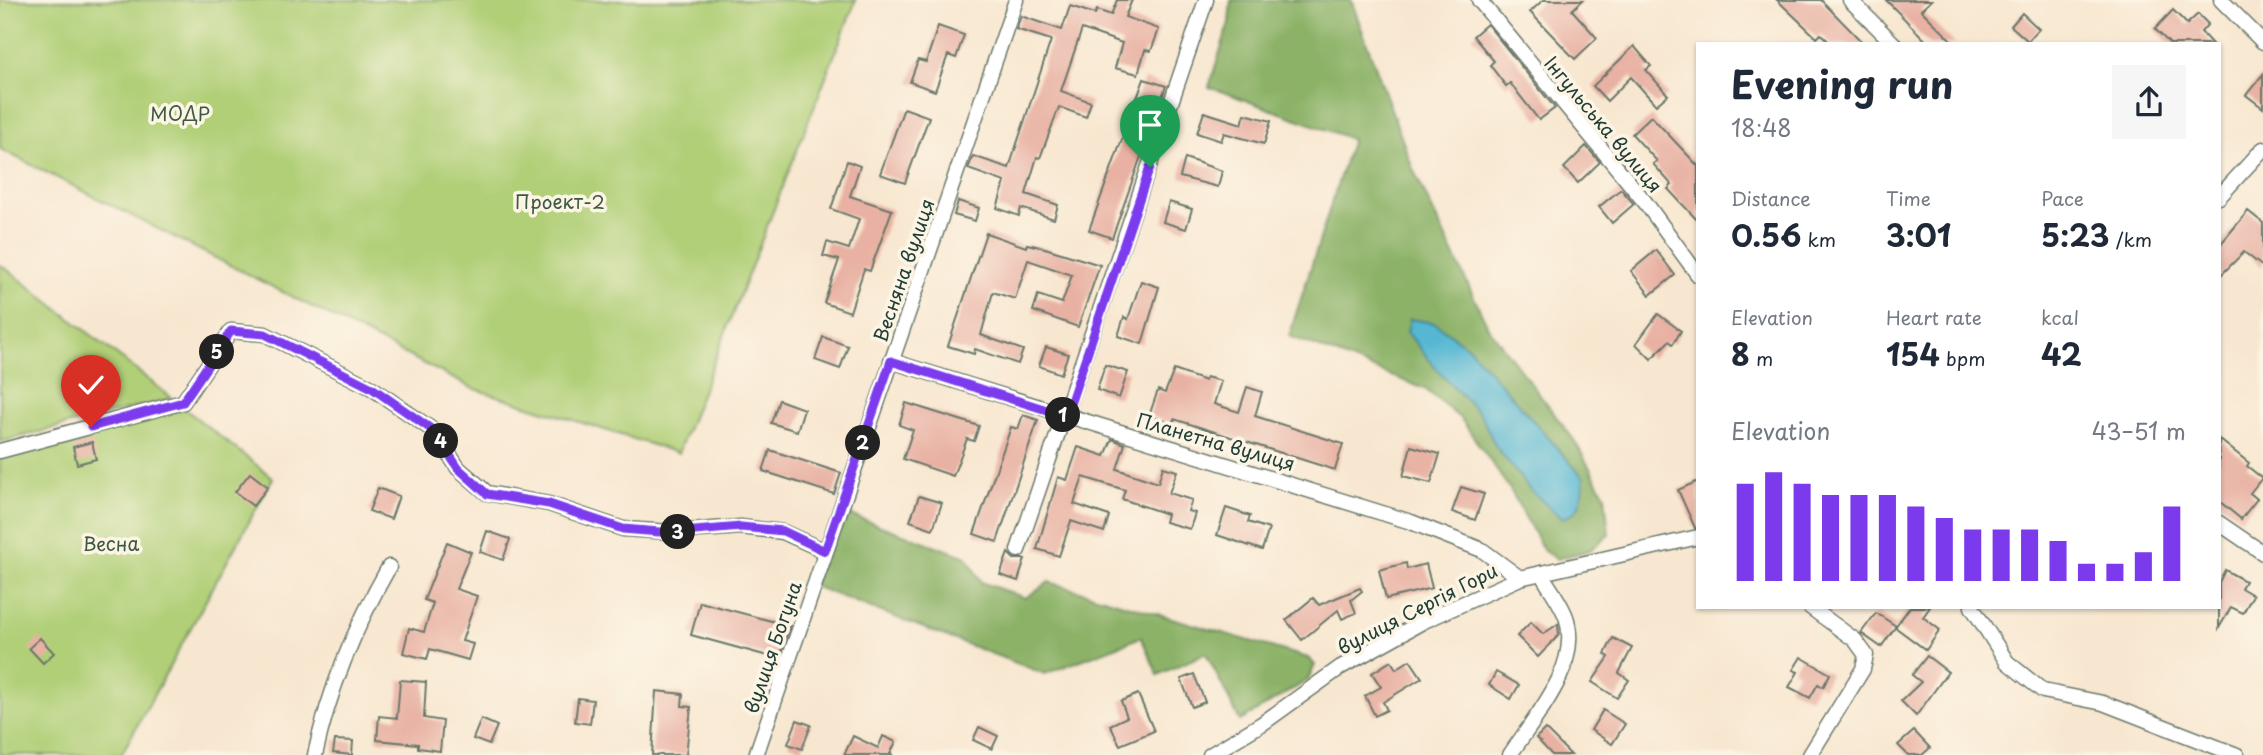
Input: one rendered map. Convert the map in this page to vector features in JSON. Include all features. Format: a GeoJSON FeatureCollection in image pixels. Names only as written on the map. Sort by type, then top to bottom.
{"type":"FeatureCollection","features":[{"type":"Feature","properties":{"kind":"street","name":"Весняна вулиця"},"geometry":{"type":"LineString","coordinates":[[825,551],[1016,0]]}},
{"type":"Feature","properties":{"kind":"street"},"geometry":{"type":"LineString","coordinates":[[1018,550],[1206,0]]}},
{"type":"Feature","properties":{"kind":"street","name":"Інгульська вулиця"},"geometry":{"type":"LineString","coordinates":[[1479,0],[1645,202],[1696,272]]}},
{"type":"Feature","properties":{"kind":"street"},"geometry":{"type":"LineString","coordinates":[[1850,0],[1892,42]]}},
{"type":"Feature","properties":{"kind":"street"},"geometry":{"type":"LineString","coordinates":[[2221,0],[2263,43]]}},
{"type":"Feature","properties":{"kind":"street"},"geometry":{"type":"LineString","coordinates":[[2221,195],[2263,149]]}},
{"type":"Feature","properties":{"kind":"street"},"geometry":{"type":"LineString","coordinates":[[0,451],[183,402],[231,331],[265,334],[372,388],[434,431],[458,468],[487,494],[549,504],[623,529],[672,533],[741,527],[783,531],[825,551]]}},
{"type":"Feature","properties":{"kind":"street","name":"Планетна вулиця"},"geometry":{"type":"LineString","coordinates":[[891,361],[1411,522],[1482,550],[1520,578]]}},
{"type":"Feature","properties":{"kind":"street"},"geometry":{"type":"LineString","coordinates":[[2221,524],[2263,553]]}},
{"type":"Feature","properties":{"kind":"street"},"geometry":{"type":"LineString","coordinates":[[1510,755],[1545,702],[1566,661],[1570,645],[1567,619],[1541,573],[1696,537]]}},
{"type":"Feature","properties":{"kind":"street","name":"вулиця Богуна"},"geometry":{"type":"LineString","coordinates":[[759,754],[825,551]]}},
{"type":"Feature","properties":{"kind":"street"},"geometry":{"type":"LineString","coordinates":[[315,755],[321,727],[363,612],[389,567]]}},
{"type":"Feature","properties":{"kind":"street","name":"вулиця Сергія Гори"},"geometry":{"type":"LineString","coordinates":[[1210,755],[1263,723],[1341,667],[1424,621],[1520,578],[1541,573]]}},
{"type":"Feature","properties":{"kind":"street"},"geometry":{"type":"LineString","coordinates":[[1810,755],[1863,670],[1866,655],[1855,640],[1813,609]]}},
{"type":"Feature","properties":{"kind":"street"},"geometry":{"type":"LineString","coordinates":[[1973,609],[2007,662],[2043,691],[2103,704],[2229,753]]}},
{"type":"Feature","properties":{"kind":"green space","name":"Проект-2"},"geometry":{"type":"Polygon","coordinates":[[[0,0],[856,0],[678,453],[472,388],[0,149],[0,0]]]}},
{"type":"Feature","properties":{"kind":"green space"},"geometry":{"type":"Polygon","coordinates":[[[1231,0],[1351,0],[1413,169],[1488,327],[1574,440],[1605,495],[1609,534],[1590,550],[1557,559],[1544,551],[1511,491],[1461,419],[1425,389],[1289,336],[1352,139],[1209,87],[1229,23],[1231,0]]]}},
{"type":"Feature","properties":{"kind":"green space"},"geometry":{"type":"Polygon","coordinates":[[[0,265],[8,270],[172,398],[0,442],[0,265]]]}},
{"type":"Feature","properties":{"kind":"green space","name":"Весна"},"geometry":{"type":"Polygon","coordinates":[[[185,409],[273,478],[121,755],[0,755],[0,456],[185,409]]]}},
{"type":"Feature","properties":{"kind":"green space"},"geometry":{"type":"Polygon","coordinates":[[[839,511],[967,557],[981,582],[1025,598],[1049,582],[1308,658],[1315,665],[1308,680],[1240,721],[1206,653],[1158,675],[1141,637],[1045,674],[813,586],[839,511]]]}},
{"type":"Feature","properties":{"kind":"water"},"geometry":{"type":"Polygon","coordinates":[[[1410,319],[1435,323],[1469,348],[1584,478],[1580,504],[1573,513],[1561,518],[1530,490],[1496,447],[1480,414],[1438,371],[1407,332],[1410,319]]]}},
{"type":"Feature","properties":{"kind":"building"},"geometry":{"type":"Polygon","coordinates":[[[1117,0],[1132,0],[1125,17],[1159,29],[1151,51],[1145,50],[1138,74],[1115,68],[1122,43],[1082,29],[1061,91],[1091,102],[1086,117],[1059,107],[1040,158],[1037,157],[1026,194],[1058,205],[1054,219],[1021,208],[1019,216],[997,208],[1005,182],[968,169],[973,156],[1009,168],[1051,40],[1016,29],[1021,16],[1062,30],[1070,6],[1095,14],[1097,10],[1111,15],[1117,0]]]}},
{"type":"Feature","properties":{"kind":"building"},"geometry":{"type":"Polygon","coordinates":[[[1543,0],[1583,0],[1572,10],[1597,38],[1575,59],[1530,12],[1543,0]]]}},
{"type":"Feature","properties":{"kind":"building"},"geometry":{"type":"Polygon","coordinates":[[[1777,0],[1821,0],[1862,42],[1829,42],[1821,34],[1817,38],[1777,0]]]}},
{"type":"Feature","properties":{"kind":"building"},"geometry":{"type":"Polygon","coordinates":[[[1886,0],[1932,0],[1921,10],[1953,42],[1927,42],[1886,0]]]}},
{"type":"Feature","properties":{"kind":"building"},"geometry":{"type":"Polygon","coordinates":[[[2173,10],[2187,24],[2198,14],[2208,24],[2201,32],[2210,42],[2168,42],[2155,29],[2173,10]]]}},
{"type":"Feature","properties":{"kind":"building"},"geometry":{"type":"Polygon","coordinates":[[[2022,13],[2039,29],[2028,41],[2011,26],[2022,13]]]}},
{"type":"Feature","properties":{"kind":"building"},"geometry":{"type":"Polygon","coordinates":[[[1487,24],[1555,108],[1539,120],[1510,83],[1506,86],[1490,65],[1494,61],[1473,36],[1487,24]]]}},
{"type":"Feature","properties":{"kind":"building"},"geometry":{"type":"Polygon","coordinates":[[[938,26],[964,35],[956,58],[948,55],[935,91],[910,82],[918,60],[926,62],[938,26]]]}},
{"type":"Feature","properties":{"kind":"building"},"geometry":{"type":"Polygon","coordinates":[[[1634,46],[1651,66],[1646,70],[1668,95],[1656,105],[1631,77],[1607,101],[1593,86],[1634,46]]]}},
{"type":"Feature","properties":{"kind":"building"},"geometry":{"type":"Polygon","coordinates":[[[2263,74],[2263,108],[2246,95],[2263,74]]]}},
{"type":"Feature","properties":{"kind":"building"},"geometry":{"type":"Polygon","coordinates":[[[1144,79],[1166,86],[1112,238],[1089,230],[1144,79]]]}},
{"type":"Feature","properties":{"kind":"building"},"geometry":{"type":"Polygon","coordinates":[[[904,108],[929,117],[905,183],[880,174],[904,108]]]}},
{"type":"Feature","properties":{"kind":"building"},"geometry":{"type":"Polygon","coordinates":[[[1204,112],[1242,124],[1245,114],[1271,121],[1264,144],[1224,133],[1221,141],[1197,133],[1204,112]]]}},
{"type":"Feature","properties":{"kind":"building"},"geometry":{"type":"Polygon","coordinates":[[[1651,116],[1696,164],[1696,219],[1668,189],[1672,185],[1653,164],[1657,161],[1632,134],[1651,116]]]}},
{"type":"Feature","properties":{"kind":"building"},"geometry":{"type":"Polygon","coordinates":[[[1586,146],[1600,162],[1578,183],[1564,168],[1586,146]]]}},
{"type":"Feature","properties":{"kind":"building"},"geometry":{"type":"Polygon","coordinates":[[[1185,158],[1222,171],[1218,187],[1180,177],[1185,158]]]}},
{"type":"Feature","properties":{"kind":"building"},"geometry":{"type":"Polygon","coordinates":[[[847,161],[860,166],[850,196],[892,210],[870,271],[864,269],[850,312],[824,303],[839,260],[823,256],[827,242],[849,249],[859,219],[831,209],[847,161]]]}},
{"type":"Feature","properties":{"kind":"building"},"geometry":{"type":"Polygon","coordinates":[[[1621,189],[1634,204],[1612,223],[1599,207],[1621,189]]]}},
{"type":"Feature","properties":{"kind":"building"},"geometry":{"type":"Polygon","coordinates":[[[958,201],[979,208],[975,221],[954,215],[958,201]]]}},
{"type":"Feature","properties":{"kind":"building"},"geometry":{"type":"Polygon","coordinates":[[[1169,202],[1192,209],[1186,229],[1163,222],[1169,202]]]}},
{"type":"Feature","properties":{"kind":"building"},"geometry":{"type":"Polygon","coordinates":[[[2248,211],[2263,223],[2263,267],[2244,252],[2221,275],[2221,244],[2248,211]]]}},
{"type":"Feature","properties":{"kind":"building"},"geometry":{"type":"Polygon","coordinates":[[[986,233],[1026,247],[1027,244],[1045,248],[1100,265],[1078,327],[1033,311],[1038,295],[1062,303],[1072,275],[1028,260],[1015,299],[993,292],[981,335],[1023,350],[1018,364],[975,349],[974,354],[948,346],[986,233]]]}},
{"type":"Feature","properties":{"kind":"building"},"geometry":{"type":"Polygon","coordinates":[[[1656,250],[1675,275],[1650,295],[1631,271],[1656,250]]]}},
{"type":"Feature","properties":{"kind":"building"},"geometry":{"type":"Polygon","coordinates":[[[1141,281],[1159,287],[1142,344],[1118,336],[1124,317],[1128,319],[1141,281]]]}},
{"type":"Feature","properties":{"kind":"building"},"geometry":{"type":"Polygon","coordinates":[[[1658,314],[1681,331],[1673,344],[1669,341],[1651,359],[1636,344],[1658,314]]]}},
{"type":"Feature","properties":{"kind":"building"},"geometry":{"type":"Polygon","coordinates":[[[823,337],[848,346],[840,369],[815,360],[823,337]]]}},
{"type":"Feature","properties":{"kind":"building"},"geometry":{"type":"Polygon","coordinates":[[[1046,347],[1068,354],[1061,374],[1039,366],[1046,347]]]}},
{"type":"Feature","properties":{"kind":"building"},"geometry":{"type":"Polygon","coordinates":[[[1105,365],[1128,372],[1119,398],[1097,390],[1105,365]]]}},
{"type":"Feature","properties":{"kind":"building"},"geometry":{"type":"Polygon","coordinates":[[[1174,370],[1205,381],[1206,377],[1221,381],[1214,404],[1239,412],[1247,387],[1262,392],[1255,416],[1343,444],[1335,470],[1174,419],[1172,423],[1149,416],[1158,390],[1165,393],[1174,370]]]}},
{"type":"Feature","properties":{"kind":"building"},"geometry":{"type":"Polygon","coordinates":[[[779,400],[804,409],[797,431],[771,423],[779,400]]]}},
{"type":"Feature","properties":{"kind":"building"},"geometry":{"type":"Polygon","coordinates":[[[906,403],[979,426],[974,441],[967,439],[953,476],[903,459],[913,430],[899,425],[906,403]]]}},
{"type":"Feature","properties":{"kind":"building"},"geometry":{"type":"Polygon","coordinates":[[[1023,415],[1038,420],[997,542],[974,534],[1011,427],[1018,429],[1023,415]]]}},
{"type":"Feature","properties":{"kind":"building"},"geometry":{"type":"Polygon","coordinates":[[[1112,439],[1125,444],[1117,469],[1158,483],[1163,467],[1177,471],[1169,493],[1192,500],[1188,511],[1195,513],[1190,529],[1165,522],[1167,514],[1122,499],[1125,490],[1083,477],[1074,504],[1109,516],[1104,532],[1071,521],[1059,556],[1037,549],[1058,477],[1067,480],[1078,447],[1105,456],[1112,439]]]}},
{"type":"Feature","properties":{"kind":"building"},"geometry":{"type":"Polygon","coordinates":[[[2221,441],[2249,463],[2247,466],[2262,478],[2250,493],[2257,499],[2241,519],[2221,503],[2221,441]]]}},
{"type":"Feature","properties":{"kind":"building"},"geometry":{"type":"Polygon","coordinates":[[[92,442],[96,459],[77,464],[73,447],[92,442]]]}},
{"type":"Feature","properties":{"kind":"building"},"geometry":{"type":"Polygon","coordinates":[[[1411,446],[1440,454],[1431,483],[1403,476],[1411,446]]]}},
{"type":"Feature","properties":{"kind":"building"},"geometry":{"type":"Polygon","coordinates":[[[770,450],[841,473],[834,494],[763,471],[770,450]]]}},
{"type":"Feature","properties":{"kind":"building"},"geometry":{"type":"Polygon","coordinates":[[[250,473],[268,487],[253,506],[235,492],[250,473]]]}},
{"type":"Feature","properties":{"kind":"building"},"geometry":{"type":"Polygon","coordinates":[[[1696,482],[1696,528],[1695,528],[1678,490],[1696,482]]]}},
{"type":"Feature","properties":{"kind":"building"},"geometry":{"type":"Polygon","coordinates":[[[1461,487],[1484,494],[1475,520],[1452,512],[1461,487]]]}},
{"type":"Feature","properties":{"kind":"building"},"geometry":{"type":"Polygon","coordinates":[[[378,488],[399,496],[391,519],[369,511],[378,488]]]}},
{"type":"Feature","properties":{"kind":"building"},"geometry":{"type":"Polygon","coordinates":[[[919,496],[942,503],[933,529],[910,521],[919,496]]]}},
{"type":"Feature","properties":{"kind":"building"},"geometry":{"type":"Polygon","coordinates":[[[1226,508],[1250,516],[1248,522],[1269,529],[1262,550],[1217,535],[1226,508]]]}},
{"type":"Feature","properties":{"kind":"building"},"geometry":{"type":"Polygon","coordinates":[[[487,531],[510,539],[503,560],[480,552],[487,531]]]}},
{"type":"Feature","properties":{"kind":"building"},"geometry":{"type":"Polygon","coordinates":[[[447,542],[471,552],[456,589],[477,596],[462,641],[473,644],[468,660],[430,649],[427,659],[403,653],[409,628],[424,632],[433,603],[424,600],[447,542]]]}},
{"type":"Feature","properties":{"kind":"building"},"geometry":{"type":"Polygon","coordinates":[[[1008,553],[1014,559],[1025,559],[1018,581],[1000,575],[1008,553]]]}},
{"type":"Feature","properties":{"kind":"building"},"geometry":{"type":"Polygon","coordinates":[[[1406,563],[1407,569],[1426,564],[1432,588],[1386,599],[1379,570],[1406,563]]]}},
{"type":"Feature","properties":{"kind":"building"},"geometry":{"type":"Polygon","coordinates":[[[2225,570],[2245,581],[2241,588],[2253,595],[2243,613],[2231,607],[2219,628],[2221,609],[2221,578],[2225,570]]]}},
{"type":"Feature","properties":{"kind":"building"},"geometry":{"type":"Polygon","coordinates":[[[1360,588],[1362,591],[1351,600],[1356,613],[1342,619],[1338,610],[1302,640],[1286,620],[1313,598],[1319,605],[1360,588]]]}},
{"type":"Feature","properties":{"kind":"building"},"geometry":{"type":"Polygon","coordinates":[[[700,602],[790,626],[779,659],[691,635],[700,602]]]}},
{"type":"Feature","properties":{"kind":"building"},"geometry":{"type":"Polygon","coordinates":[[[1908,609],[1929,609],[1923,617],[1940,630],[1926,650],[1895,627],[1908,609]]]}},
{"type":"Feature","properties":{"kind":"building"},"geometry":{"type":"Polygon","coordinates":[[[1876,613],[1896,626],[1881,647],[1861,633],[1876,613]]]}},
{"type":"Feature","properties":{"kind":"building"},"geometry":{"type":"Polygon","coordinates":[[[1531,622],[1543,634],[1558,624],[1559,635],[1538,657],[1517,636],[1531,622]]]}},
{"type":"Feature","properties":{"kind":"building"},"geometry":{"type":"Polygon","coordinates":[[[40,638],[54,653],[43,663],[29,648],[40,638]]]}},
{"type":"Feature","properties":{"kind":"building"},"geometry":{"type":"Polygon","coordinates":[[[1613,638],[1632,648],[1619,673],[1629,680],[1617,698],[1592,682],[1609,657],[1605,654],[1613,638]]]}},
{"type":"Feature","properties":{"kind":"building"},"geometry":{"type":"Polygon","coordinates":[[[1927,656],[1948,672],[1916,716],[1901,701],[1921,682],[1912,675],[1927,656]]]}},
{"type":"Feature","properties":{"kind":"building"},"geometry":{"type":"Polygon","coordinates":[[[1801,657],[1830,674],[1823,687],[1818,684],[1810,698],[1789,687],[1798,672],[1793,670],[1801,657]]]}},
{"type":"Feature","properties":{"kind":"building"},"geometry":{"type":"Polygon","coordinates":[[[1410,660],[1422,678],[1383,702],[1387,710],[1375,716],[1365,696],[1381,687],[1372,673],[1391,661],[1396,669],[1410,660]]]}},
{"type":"Feature","properties":{"kind":"building"},"geometry":{"type":"Polygon","coordinates":[[[1496,672],[1519,685],[1511,699],[1489,685],[1496,672]]]}},
{"type":"Feature","properties":{"kind":"building"},"geometry":{"type":"Polygon","coordinates":[[[1194,674],[1205,702],[1192,707],[1181,679],[1194,674]]]}},
{"type":"Feature","properties":{"kind":"building"},"geometry":{"type":"Polygon","coordinates":[[[400,680],[426,682],[424,718],[443,721],[440,751],[418,748],[418,744],[377,740],[379,716],[397,718],[400,680]]]}},
{"type":"Feature","properties":{"kind":"building"},"geometry":{"type":"Polygon","coordinates":[[[656,691],[683,694],[682,706],[691,707],[686,755],[652,755],[656,691]]]}},
{"type":"Feature","properties":{"kind":"building"},"geometry":{"type":"Polygon","coordinates":[[[1138,694],[1154,731],[1120,745],[1110,725],[1127,717],[1121,701],[1138,694]]]}},
{"type":"Feature","properties":{"kind":"building"},"geometry":{"type":"Polygon","coordinates":[[[578,698],[593,700],[590,724],[575,722],[578,698]]]}},
{"type":"Feature","properties":{"kind":"building"},"geometry":{"type":"Polygon","coordinates":[[[1603,710],[1625,724],[1612,744],[1591,730],[1603,710]]]}},
{"type":"Feature","properties":{"kind":"building"},"geometry":{"type":"Polygon","coordinates":[[[481,719],[497,726],[489,745],[473,739],[481,719]]]}},
{"type":"Feature","properties":{"kind":"building"},"geometry":{"type":"Polygon","coordinates":[[[797,720],[811,725],[802,749],[788,744],[797,720]]]}},
{"type":"Feature","properties":{"kind":"building"},"geometry":{"type":"Polygon","coordinates":[[[979,727],[998,736],[992,749],[973,740],[979,727]]]}},
{"type":"Feature","properties":{"kind":"building"},"geometry":{"type":"Polygon","coordinates":[[[1545,729],[1571,755],[1552,755],[1536,738],[1545,729]]]}},
{"type":"Feature","properties":{"kind":"building"},"geometry":{"type":"Polygon","coordinates":[[[1914,731],[1930,748],[1922,755],[1908,755],[1898,745],[1914,731]]]}},
{"type":"Feature","properties":{"kind":"building"},"geometry":{"type":"Polygon","coordinates":[[[853,736],[878,748],[883,736],[896,742],[890,754],[893,755],[844,755],[853,736]]]}},
{"type":"Feature","properties":{"kind":"building"},"geometry":{"type":"Polygon","coordinates":[[[335,740],[353,741],[352,755],[333,753],[335,740]]]}},
{"type":"Feature","properties":{"kind":"route"},"geometry":{"type":"LineString","coordinates":[[91,427],[183,402],[231,331],[265,334],[372,388],[434,431],[458,468],[487,494],[549,504],[623,529],[672,533],[741,527],[783,531],[825,551],[891,361],[1066,416],[1150,167]]}},
{"type":"Feature","properties":{"kind":"park label","name":"МОДР"},"geometry":{"type":"Point","coordinates":[180,113]}}]}
